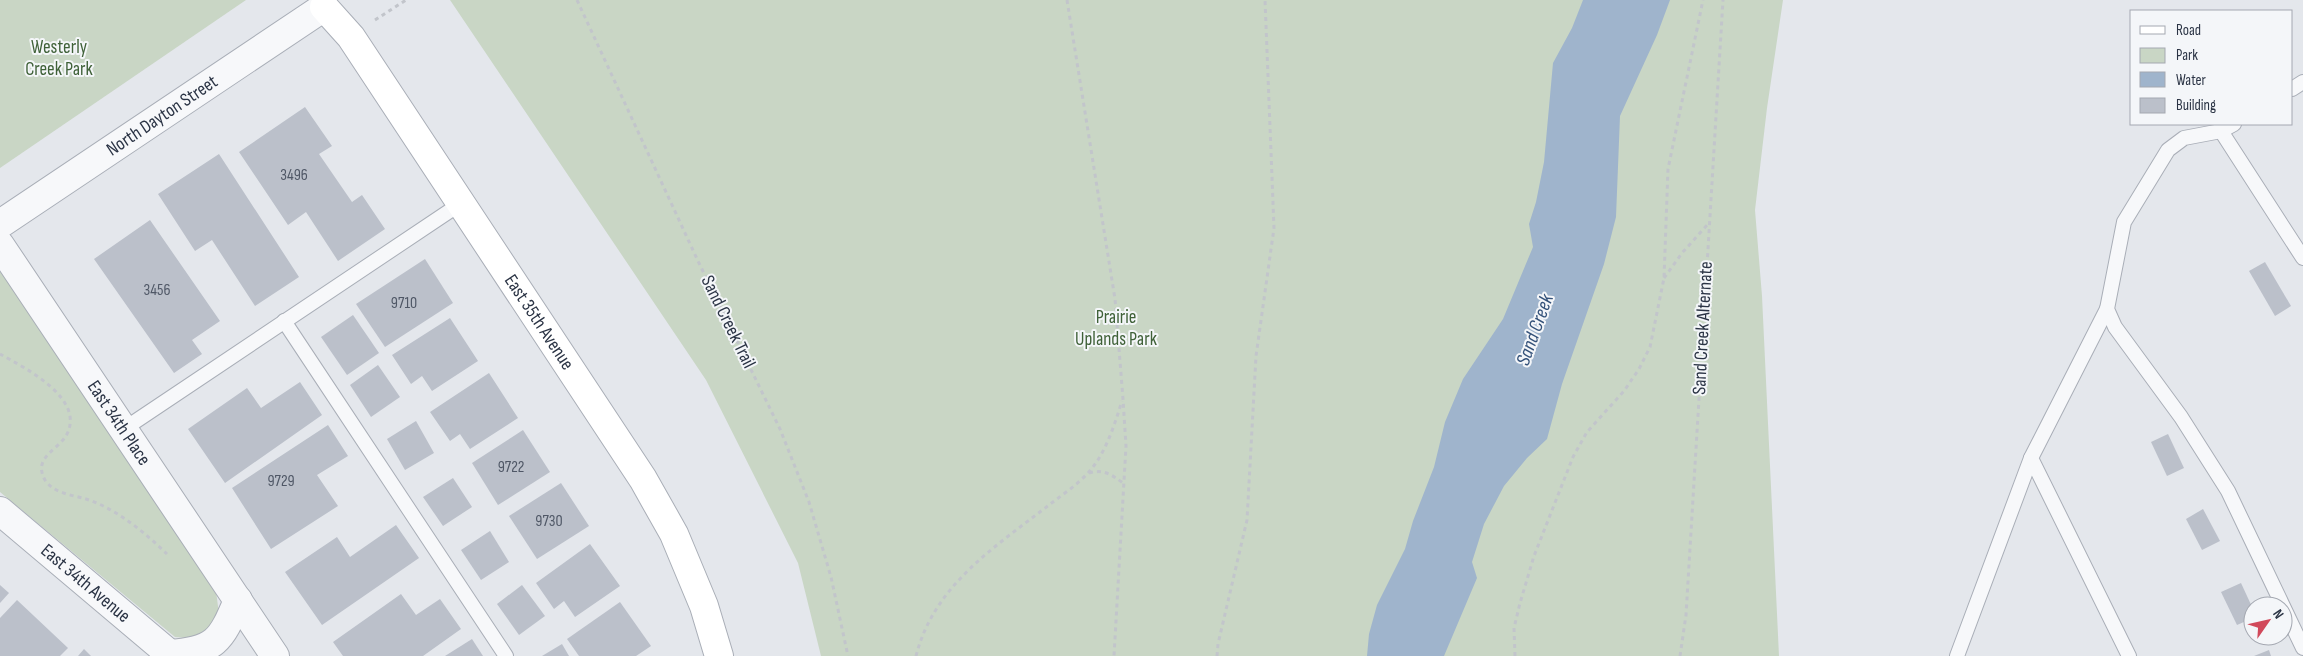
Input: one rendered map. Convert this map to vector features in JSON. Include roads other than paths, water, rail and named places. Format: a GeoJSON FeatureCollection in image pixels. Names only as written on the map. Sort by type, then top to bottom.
{"type":"FeatureCollection","features":[{"type":"Feature","properties":{"kind":"street","name":"East 35th Avenue"},"geometry":{"type":"LineString","coordinates":[[324,7],[351,37],[643,479],[674,534],[704,606],[719,656]]}},
{"type":"Feature","properties":{"kind":"street","name":"North Dayton Street"},"geometry":{"type":"LineString","coordinates":[[0,224],[324,7]]}},
{"type":"Feature","properties":{"kind":"street","name":"East 34th Place"},"geometry":{"type":"LineString","coordinates":[[0,245],[275,656]]}},
{"type":"Feature","properties":{"kind":"street","name":"East 34th Avenue"},"geometry":{"type":"LineString","coordinates":[[0,512],[170,655]]}},
{"type":"Feature","properties":{"kind":"street"},"geometry":{"type":"LineString","coordinates":[[170,655],[195,652],[210,645],[222,634],[238,600]]}},
{"type":"Feature","properties":{"kind":"lane"},"geometry":{"type":"LineString","coordinates":[[1957,656],[2031,458],[2107,309],[2124,222],[2168,150],[2184,138],[2221,131],[2232,125]]}},
{"type":"Feature","properties":{"kind":"lane"},"geometry":{"type":"LineString","coordinates":[[2221,131],[2303,258]]}},
{"type":"Feature","properties":{"kind":"lane"},"geometry":{"type":"LineString","coordinates":[[124,429],[460,204]]}},
{"type":"Feature","properties":{"kind":"lane"},"geometry":{"type":"LineString","coordinates":[[2107,309],[2115,327],[2181,417],[2228,491],[2303,648]]}},
{"type":"Feature","properties":{"kind":"lane"},"geometry":{"type":"LineString","coordinates":[[284,321],[506,656]]}},
{"type":"Feature","properties":{"kind":"lane"},"geometry":{"type":"LineString","coordinates":[[2031,458],[2129,656]]}},
{"type":"Feature","properties":{"kind":"water","name":"Sand Creek"},"geometry":{"type":"Polygon","coordinates":[[[1583,0],[1670,0],[1657,35],[1620,116],[1616,217],[1604,264],[1562,384],[1547,439],[1527,458],[1504,486],[1484,524],[1472,562],[1477,578],[1444,656],[1367,656],[1369,634],[1377,605],[1405,549],[1413,521],[1434,467],[1445,422],[1463,379],[1503,319],[1533,247],[1529,224],[1536,202],[1544,162],[1553,63],[1572,28],[1583,0]]]}},
{"type":"Feature","properties":{"kind":"park label","name":"Westerly Creek Park"},"geometry":{"type":"Point","coordinates":[59,58]}},
{"type":"Feature","properties":{"kind":"park label","name":"Prairie Uplands Park"},"geometry":{"type":"Point","coordinates":[1116,328]}}]}
